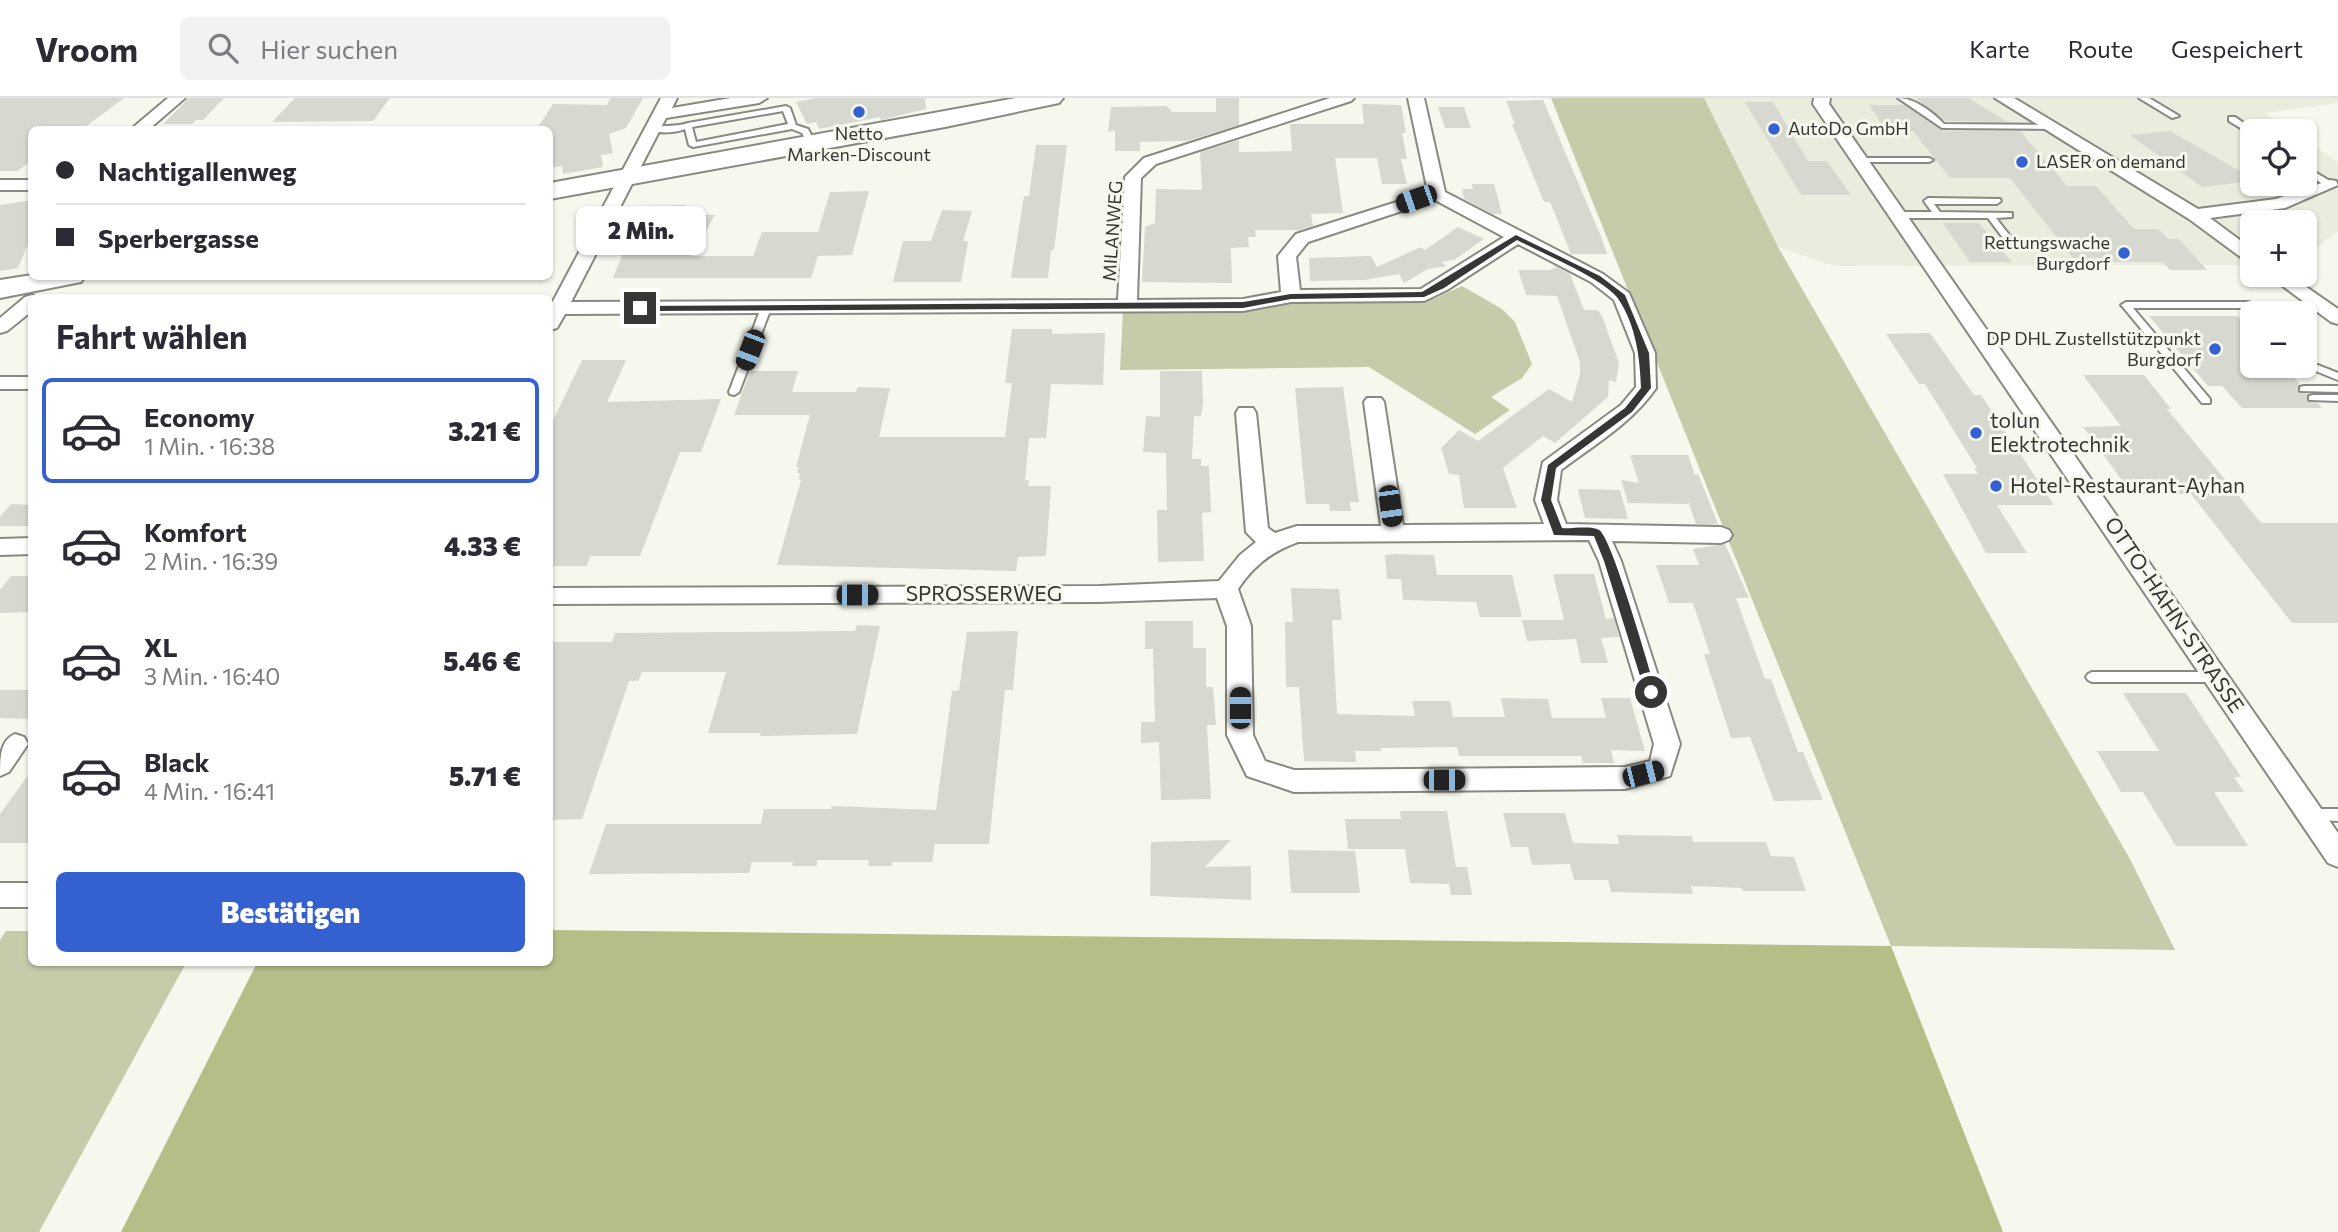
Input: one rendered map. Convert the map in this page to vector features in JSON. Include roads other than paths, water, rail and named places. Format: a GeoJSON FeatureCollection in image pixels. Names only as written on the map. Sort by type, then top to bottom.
{"type":"FeatureCollection","features":[{"type":"Feature","properties":{"kind":"main road"},"geometry":{"type":"LineString","coordinates":[[553,190],[1051,98]]}},
{"type":"Feature","properties":{"kind":"main road"},"geometry":{"type":"LineString","coordinates":[[0,289],[47,286]]}},
{"type":"Feature","properties":{"kind":"street"},"geometry":{"type":"LineString","coordinates":[[143,126],[177,98]]}},
{"type":"Feature","properties":{"kind":"street"},"geometry":{"type":"LineString","coordinates":[[554,316],[668,98]]}},
{"type":"Feature","properties":{"kind":"street"},"geometry":{"type":"LineString","coordinates":[[657,122],[759,98]]}},
{"type":"Feature","properties":{"kind":"street","name":"MILANWEG"},"geometry":{"type":"LineString","coordinates":[[1127,305],[1133,177],[1150,161],[1346,98]]}},
{"type":"Feature","properties":{"kind":"street"},"geometry":{"type":"LineString","coordinates":[[1416,98],[1437,195]]}},
{"type":"Feature","properties":{"kind":"street","name":"OTTO-HAHN-STRASSE"},"geometry":{"type":"LineString","coordinates":[[1822,98],[1821,104],[2338,855]]}},
{"type":"Feature","properties":{"kind":"street"},"geometry":{"type":"LineString","coordinates":[[2003,98],[2194,215],[2240,248]]}},
{"type":"Feature","properties":{"kind":"street"},"geometry":{"type":"LineString","coordinates":[[0,185],[28,185]]}},
{"type":"Feature","properties":{"kind":"street"},"geometry":{"type":"LineString","coordinates":[[2194,215],[2279,204],[2330,185]]}},
{"type":"Feature","properties":{"kind":"street"},"geometry":{"type":"LineString","coordinates":[[1291,296],[1287,256],[1302,238],[1416,199],[1437,195],[1597,278],[1622,296],[1645,353],[1646,388],[1628,410],[1561,450],[1551,467],[1546,500],[1558,532]]}},
{"type":"Feature","properties":{"kind":"street"},"geometry":{"type":"LineString","coordinates":[[554,316],[766,308],[1243,305],[1291,296],[1424,295],[1516,237]]}},
{"type":"Feature","properties":{"kind":"street"},"geometry":{"type":"LineString","coordinates":[[2294,287],[2338,318]]}},
{"type":"Feature","properties":{"kind":"street"},"geometry":{"type":"LineString","coordinates":[[0,327],[28,303]]}},
{"type":"Feature","properties":{"kind":"street"},"geometry":{"type":"LineString","coordinates":[[0,383],[28,383]]}},
{"type":"Feature","properties":{"kind":"street"},"geometry":{"type":"LineString","coordinates":[[1374,402],[1393,532]]}},
{"type":"Feature","properties":{"kind":"street"},"geometry":{"type":"LineString","coordinates":[[1246,412],[1257,532],[1272,542]]}},
{"type":"Feature","properties":{"kind":"street"},"geometry":{"type":"LineString","coordinates":[[1597,533],[1610,561],[1667,744],[1661,769],[1625,778],[1294,781],[1256,769],[1240,735],[1239,626],[1226,589],[1239,567],[1272,542],[1297,534],[1393,532],[1558,532],[1721,535]]}},
{"type":"Feature","properties":{"kind":"street"},"geometry":{"type":"LineString","coordinates":[[0,547],[28,547]]}},
{"type":"Feature","properties":{"kind":"street","name":"SPROSSERWEG"},"geometry":{"type":"LineString","coordinates":[[553,596],[1099,594],[1226,589]]}},
{"type":"Feature","properties":{"kind":"street"},"geometry":{"type":"LineString","coordinates":[[0,895],[28,895]]}},
{"type":"Feature","properties":{"kind":"lane"},"geometry":{"type":"LineString","coordinates":[[1902,98],[1942,126],[2052,127]]}},
{"type":"Feature","properties":{"kind":"lane"},"geometry":{"type":"LineString","coordinates":[[2143,98],[2175,116]]}},
{"type":"Feature","properties":{"kind":"lane"},"geometry":{"type":"LineString","coordinates":[[657,122],[680,129],[688,125],[786,108],[793,126]]}},
{"type":"Feature","properties":{"kind":"lane"},"geometry":{"type":"LineString","coordinates":[[2232,119],[2240,125]]}},
{"type":"Feature","properties":{"kind":"lane"},"geometry":{"type":"LineString","coordinates":[[688,125],[693,145],[793,126],[805,131],[812,144]]}},
{"type":"Feature","properties":{"kind":"lane"},"geometry":{"type":"LineString","coordinates":[[1860,160],[1929,160]]}},
{"type":"Feature","properties":{"kind":"lane"},"geometry":{"type":"LineString","coordinates":[[2317,176],[2330,185]]}},
{"type":"Feature","properties":{"kind":"lane"},"geometry":{"type":"LineString","coordinates":[[1938,215],[1928,201],[1997,201]]}},
{"type":"Feature","properties":{"kind":"lane"},"geometry":{"type":"LineString","coordinates":[[1898,215],[2009,215]]}},
{"type":"Feature","properties":{"kind":"lane"},"geometry":{"type":"LineString","coordinates":[[1990,215],[2006,236]]}},
{"type":"Feature","properties":{"kind":"lane"},"geometry":{"type":"LineString","coordinates":[[2206,401],[2126,305],[2240,305]]}},
{"type":"Feature","properties":{"kind":"lane"},"geometry":{"type":"LineString","coordinates":[[734,392],[766,308]]}},
{"type":"Feature","properties":{"kind":"lane"},"geometry":{"type":"LineString","coordinates":[[2317,368],[2338,377]]}},
{"type":"Feature","properties":{"kind":"lane"},"geometry":{"type":"LineString","coordinates":[[2304,389],[2338,389]]}},
{"type":"Feature","properties":{"kind":"lane"},"geometry":{"type":"LineString","coordinates":[[2313,398],[2338,398]]}},
{"type":"Feature","properties":{"kind":"lane"},"geometry":{"type":"LineString","coordinates":[[2092,677],[2216,677]]}},
{"type":"Feature","properties":{"kind":"lane"},"geometry":{"type":"LineString","coordinates":[[2311,815],[2338,815]]}},
{"type":"Feature","properties":{"kind":"place","name":"Netto Marken-Discount"},"geometry":{"type":"Point","coordinates":[859,112]}},
{"type":"Feature","properties":{"kind":"place","name":"AutoDo GmbH"},"geometry":{"type":"Point","coordinates":[1774,129]}},
{"type":"Feature","properties":{"kind":"place","name":"LASER on demand"},"geometry":{"type":"Point","coordinates":[2022,162]}},
{"type":"Feature","properties":{"kind":"place","name":"Rettungswache Burgdorf"},"geometry":{"type":"Point","coordinates":[2124,253]}},
{"type":"Feature","properties":{"kind":"place","name":"DP DHL Zustellstützpunkt Burgdorf"},"geometry":{"type":"Point","coordinates":[2215,349]}},
{"type":"Feature","properties":{"kind":"place","name":"tolun Elektrotechnik"},"geometry":{"type":"Point","coordinates":[1976,433]}},
{"type":"Feature","properties":{"kind":"place","name":"Hotel-Restaurant-Ayhan"},"geometry":{"type":"Point","coordinates":[1996,486]}}]}
